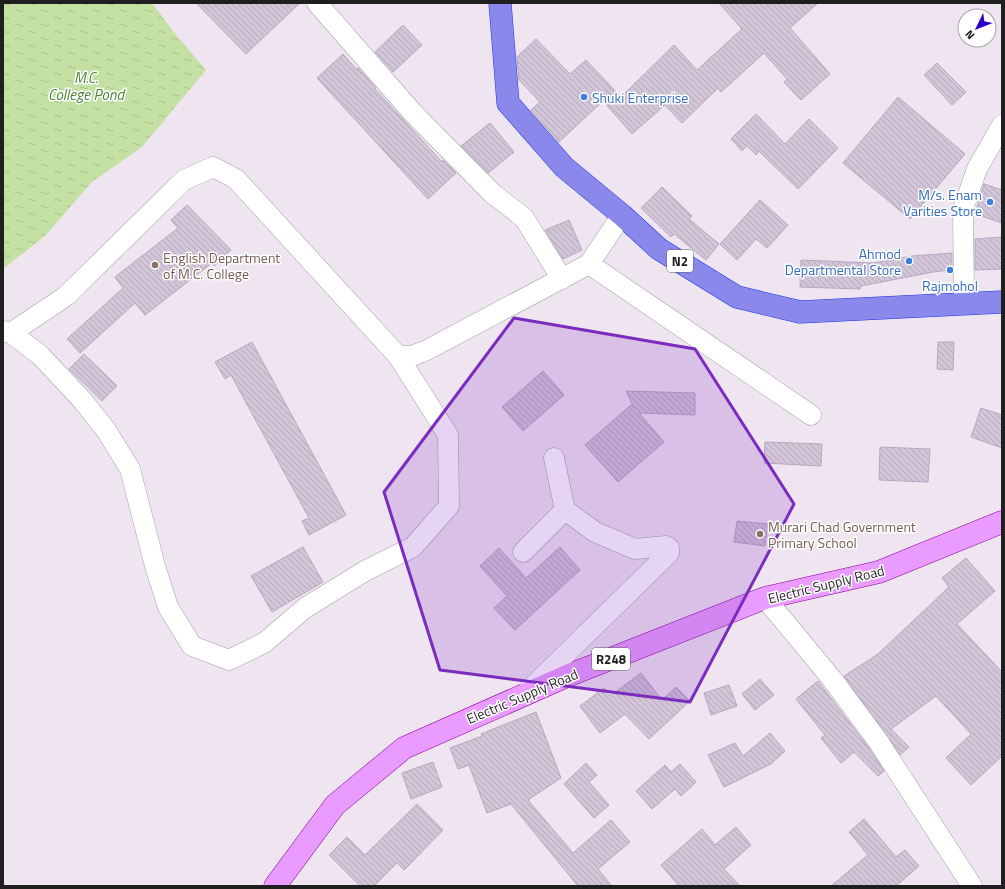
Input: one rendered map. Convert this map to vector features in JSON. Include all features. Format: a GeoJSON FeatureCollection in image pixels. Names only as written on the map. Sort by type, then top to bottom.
{"type":"FeatureCollection","features":[{"type":"Feature","properties":{"kind":"highway","name":"N2"},"geometry":{"type":"LineString","coordinates":[[500,3],[508,102],[564,167],[659,249],[737,297],[800,312],[1002,302]]}},
{"type":"Feature","properties":{"kind":"main road","name":"Electric Supply Road"},"geometry":{"type":"LineString","coordinates":[[275,886],[335,805],[404,748],[567,676],[765,598],[879,572],[1002,522]]}},
{"type":"Feature","properties":{"kind":"street"},"geometry":{"type":"LineString","coordinates":[[317,3],[412,113],[492,193],[524,218],[562,279]]}},
{"type":"Feature","properties":{"kind":"street"},"geometry":{"type":"LineString","coordinates":[[964,303],[963,209],[977,169],[1002,125]]}},
{"type":"Feature","properties":{"kind":"street"},"geometry":{"type":"LineString","coordinates":[[213,167],[236,178],[398,356],[448,434],[448,506],[413,548],[366,571],[312,604],[264,643],[229,660],[192,646],[168,607],[155,566],[130,469],[106,430],[83,401],[40,355],[7,332],[66,296],[184,180],[213,167]]}},
{"type":"Feature","properties":{"kind":"street"},"geometry":{"type":"LineString","coordinates":[[398,356],[412,356],[427,350],[589,264],[622,216]]}},
{"type":"Feature","properties":{"kind":"street"},"geometry":{"type":"LineString","coordinates":[[589,264],[811,415]]}},
{"type":"Feature","properties":{"kind":"street"},"geometry":{"type":"LineString","coordinates":[[523,696],[669,553],[669,548],[666,546],[635,549],[595,532],[565,510],[554,458]]}},
{"type":"Feature","properties":{"kind":"street"},"geometry":{"type":"LineString","coordinates":[[523,552],[565,510]]}},
{"type":"Feature","properties":{"kind":"street"},"geometry":{"type":"LineString","coordinates":[[765,598],[832,679],[878,741],[972,886]]}},
{"type":"Feature","properties":{"kind":"highlighted area"},"geometry":{"type":"Polygon","coordinates":[[[514,318],[695,349],[794,504],[690,702],[440,670],[384,492],[514,318]]]}},
{"type":"Feature","properties":{"kind":"water","name":"M.C. College Pond"},"geometry":{"type":"Polygon","coordinates":[[[3,3],[152,3],[176,35],[206,70],[142,147],[92,182],[45,236],[3,269],[3,3]]]}},
{"type":"Feature","properties":{"kind":"building"},"geometry":{"type":"Polygon","coordinates":[[[196,3],[300,3],[246,54],[196,3]]]}},
{"type":"Feature","properties":{"kind":"building"},"geometry":{"type":"Polygon","coordinates":[[[719,3],[818,3],[790,28],[830,74],[801,100],[784,82],[787,79],[764,53],[721,92],[718,88],[682,123],[665,105],[632,134],[603,101],[559,142],[531,110],[540,102],[519,80],[517,57],[536,39],[570,74],[586,60],[621,97],[674,45],[697,70],[742,29],[719,3]]]}},
{"type":"Feature","properties":{"kind":"building"},"geometry":{"type":"Polygon","coordinates":[[[403,25],[422,45],[393,72],[375,52],[403,25]]]}},
{"type":"Feature","properties":{"kind":"building"},"geometry":{"type":"Polygon","coordinates":[[[343,54],[356,69],[358,68],[376,88],[375,89],[442,162],[443,160],[456,173],[428,199],[317,78],[343,54]]]}},
{"type":"Feature","properties":{"kind":"building"},"geometry":{"type":"Polygon","coordinates":[[[937,63],[966,92],[952,105],[924,75],[937,63]]]}},
{"type":"Feature","properties":{"kind":"building"},"geometry":{"type":"Polygon","coordinates":[[[898,97],[965,154],[910,219],[843,163],[898,97]]]}},
{"type":"Feature","properties":{"kind":"building"},"geometry":{"type":"Polygon","coordinates":[[[756,114],[785,144],[809,119],[838,148],[798,189],[759,151],[756,155],[747,146],[742,151],[731,139],[756,114]]]}},
{"type":"Feature","properties":{"kind":"building"},"geometry":{"type":"Polygon","coordinates":[[[490,123],[514,152],[488,173],[461,146],[490,123]]]}},
{"type":"Feature","properties":{"kind":"building","name":"M/s. Enam Varities Store"},"geometry":{"type":"Polygon","coordinates":[[[984,184],[1002,190],[1002,223],[975,214],[984,184]]]}},
{"type":"Feature","properties":{"kind":"building"},"geometry":{"type":"Polygon","coordinates":[[[662,187],[692,216],[689,219],[719,244],[706,260],[674,234],[671,237],[641,208],[662,187]]]}},
{"type":"Feature","properties":{"kind":"building"},"geometry":{"type":"Polygon","coordinates":[[[760,200],[788,225],[767,248],[756,239],[737,260],[720,244],[760,200]]]}},
{"type":"Feature","properties":{"kind":"building"},"geometry":{"type":"Polygon","coordinates":[[[187,205],[231,250],[214,266],[212,263],[145,315],[135,303],[80,353],[67,339],[123,288],[115,277],[178,228],[171,220],[187,205]]]}},
{"type":"Feature","properties":{"kind":"building"},"geometry":{"type":"Polygon","coordinates":[[[569,220],[582,250],[563,259],[545,230],[569,220]]]}},
{"type":"Feature","properties":{"kind":"building"},"geometry":{"type":"Polygon","coordinates":[[[1002,237],[1002,269],[975,270],[975,239],[1002,237]]]}},
{"type":"Feature","properties":{"kind":"building"},"geometry":{"type":"Polygon","coordinates":[[[952,253],[952,270],[933,272],[861,286],[860,289],[800,287],[801,260],[873,263],[912,256],[952,253]]]}},
{"type":"Feature","properties":{"kind":"building"},"geometry":{"type":"Polygon","coordinates":[[[252,342],[346,515],[309,535],[302,521],[309,518],[231,375],[225,379],[215,362],[252,342]]]}},
{"type":"Feature","properties":{"kind":"building"},"geometry":{"type":"Polygon","coordinates":[[[938,342],[954,342],[953,370],[937,369],[938,342]]]}},
{"type":"Feature","properties":{"kind":"building"},"geometry":{"type":"Polygon","coordinates":[[[84,354],[117,386],[102,401],[69,369],[84,354]]]}},
{"type":"Feature","properties":{"kind":"building"},"geometry":{"type":"Polygon","coordinates":[[[543,371],[564,395],[523,431],[502,407],[543,371]]]}},
{"type":"Feature","properties":{"kind":"building"},"geometry":{"type":"Polygon","coordinates":[[[626,391],[695,393],[695,415],[639,413],[664,442],[618,482],[585,445],[631,405],[634,408],[626,391]]]}},
{"type":"Feature","properties":{"kind":"building"},"geometry":{"type":"Polygon","coordinates":[[[981,408],[1002,415],[1002,448],[971,437],[981,408]]]}},
{"type":"Feature","properties":{"kind":"building"},"geometry":{"type":"Polygon","coordinates":[[[765,442],[822,444],[821,466],[764,463],[765,442]]]}},
{"type":"Feature","properties":{"kind":"building"},"geometry":{"type":"Polygon","coordinates":[[[880,447],[930,449],[928,482],[879,480],[880,447]]]}},
{"type":"Feature","properties":{"kind":"building"},"geometry":{"type":"Polygon","coordinates":[[[737,521],[768,524],[765,546],[734,542],[737,521]]]}},
{"type":"Feature","properties":{"kind":"building"},"geometry":{"type":"Polygon","coordinates":[[[303,547],[323,582],[272,612],[251,576],[303,547]]]}},
{"type":"Feature","properties":{"kind":"building"},"geometry":{"type":"Polygon","coordinates":[[[560,547],[580,570],[515,630],[494,608],[507,596],[480,566],[499,548],[526,578],[560,547]]]}},
{"type":"Feature","properties":{"kind":"building"},"geometry":{"type":"Polygon","coordinates":[[[966,558],[995,591],[957,624],[1002,672],[1002,756],[971,785],[946,758],[971,734],[936,696],[891,729],[909,747],[900,755],[844,676],[878,654],[949,587],[942,578],[966,558]]]}},
{"type":"Feature","properties":{"kind":"building"},"geometry":{"type":"Polygon","coordinates":[[[641,673],[662,700],[676,687],[690,701],[649,739],[625,714],[600,733],[580,706],[604,688],[610,696],[641,673]]]}},
{"type":"Feature","properties":{"kind":"building"},"geometry":{"type":"Polygon","coordinates":[[[760,679],[774,695],[755,710],[742,694],[760,679]]]}},
{"type":"Feature","properties":{"kind":"building"},"geometry":{"type":"Polygon","coordinates":[[[818,681],[869,748],[884,771],[878,776],[854,752],[841,763],[821,738],[825,735],[796,699],[818,681]]]}},
{"type":"Feature","properties":{"kind":"building"},"geometry":{"type":"Polygon","coordinates":[[[729,685],[737,706],[711,715],[704,693],[729,685]]]}},
{"type":"Feature","properties":{"kind":"building"},"geometry":{"type":"Polygon","coordinates":[[[536,712],[561,778],[528,800],[573,853],[611,820],[630,842],[598,869],[612,886],[578,886],[511,804],[487,813],[469,765],[458,769],[450,748],[482,736],[481,734],[536,712]]]}},
{"type":"Feature","properties":{"kind":"building"},"geometry":{"type":"Polygon","coordinates":[[[770,733],[785,751],[771,764],[724,787],[708,755],[735,743],[743,756],[770,733]]]}},
{"type":"Feature","properties":{"kind":"building"},"geometry":{"type":"Polygon","coordinates":[[[433,762],[442,787],[411,799],[402,773],[433,762]]]}},
{"type":"Feature","properties":{"kind":"building"},"geometry":{"type":"Polygon","coordinates":[[[586,763],[597,775],[589,782],[609,805],[594,818],[564,784],[586,763]]]}},
{"type":"Feature","properties":{"kind":"building"},"geometry":{"type":"Polygon","coordinates":[[[680,764],[696,782],[681,796],[675,789],[652,809],[636,791],[665,765],[671,772],[680,764]]]}},
{"type":"Feature","properties":{"kind":"building"},"geometry":{"type":"Polygon","coordinates":[[[417,804],[443,830],[404,870],[397,863],[374,886],[360,886],[329,855],[347,837],[365,855],[417,804]]]}},
{"type":"Feature","properties":{"kind":"building"},"geometry":{"type":"Polygon","coordinates":[[[864,819],[896,857],[905,850],[919,866],[896,886],[831,886],[868,855],[849,832],[864,819]]]}},
{"type":"Feature","properties":{"kind":"building"},"geometry":{"type":"Polygon","coordinates":[[[736,827],[751,845],[724,869],[740,886],[679,886],[661,865],[702,829],[715,845],[736,827]]]}},
{"type":"Feature","properties":{"kind":"place","name":"Shuki Enterprise"},"geometry":{"type":"Point","coordinates":[584,97]}},
{"type":"Feature","properties":{"kind":"place","name":"M/s. Enam Varities Store"},"geometry":{"type":"Point","coordinates":[990,202]}},
{"type":"Feature","properties":{"kind":"place","name":"Ahmod Departmental Store"},"geometry":{"type":"Point","coordinates":[909,261]}},
{"type":"Feature","properties":{"kind":"place","name":"English Department of M.C. College"},"geometry":{"type":"Point","coordinates":[155,265]}},
{"type":"Feature","properties":{"kind":"place","name":"Rajmohol"},"geometry":{"type":"Point","coordinates":[950,270]}},
{"type":"Feature","properties":{"kind":"place","name":"Murari Chad Government Primary School"},"geometry":{"type":"Point","coordinates":[760,534]}}]}
